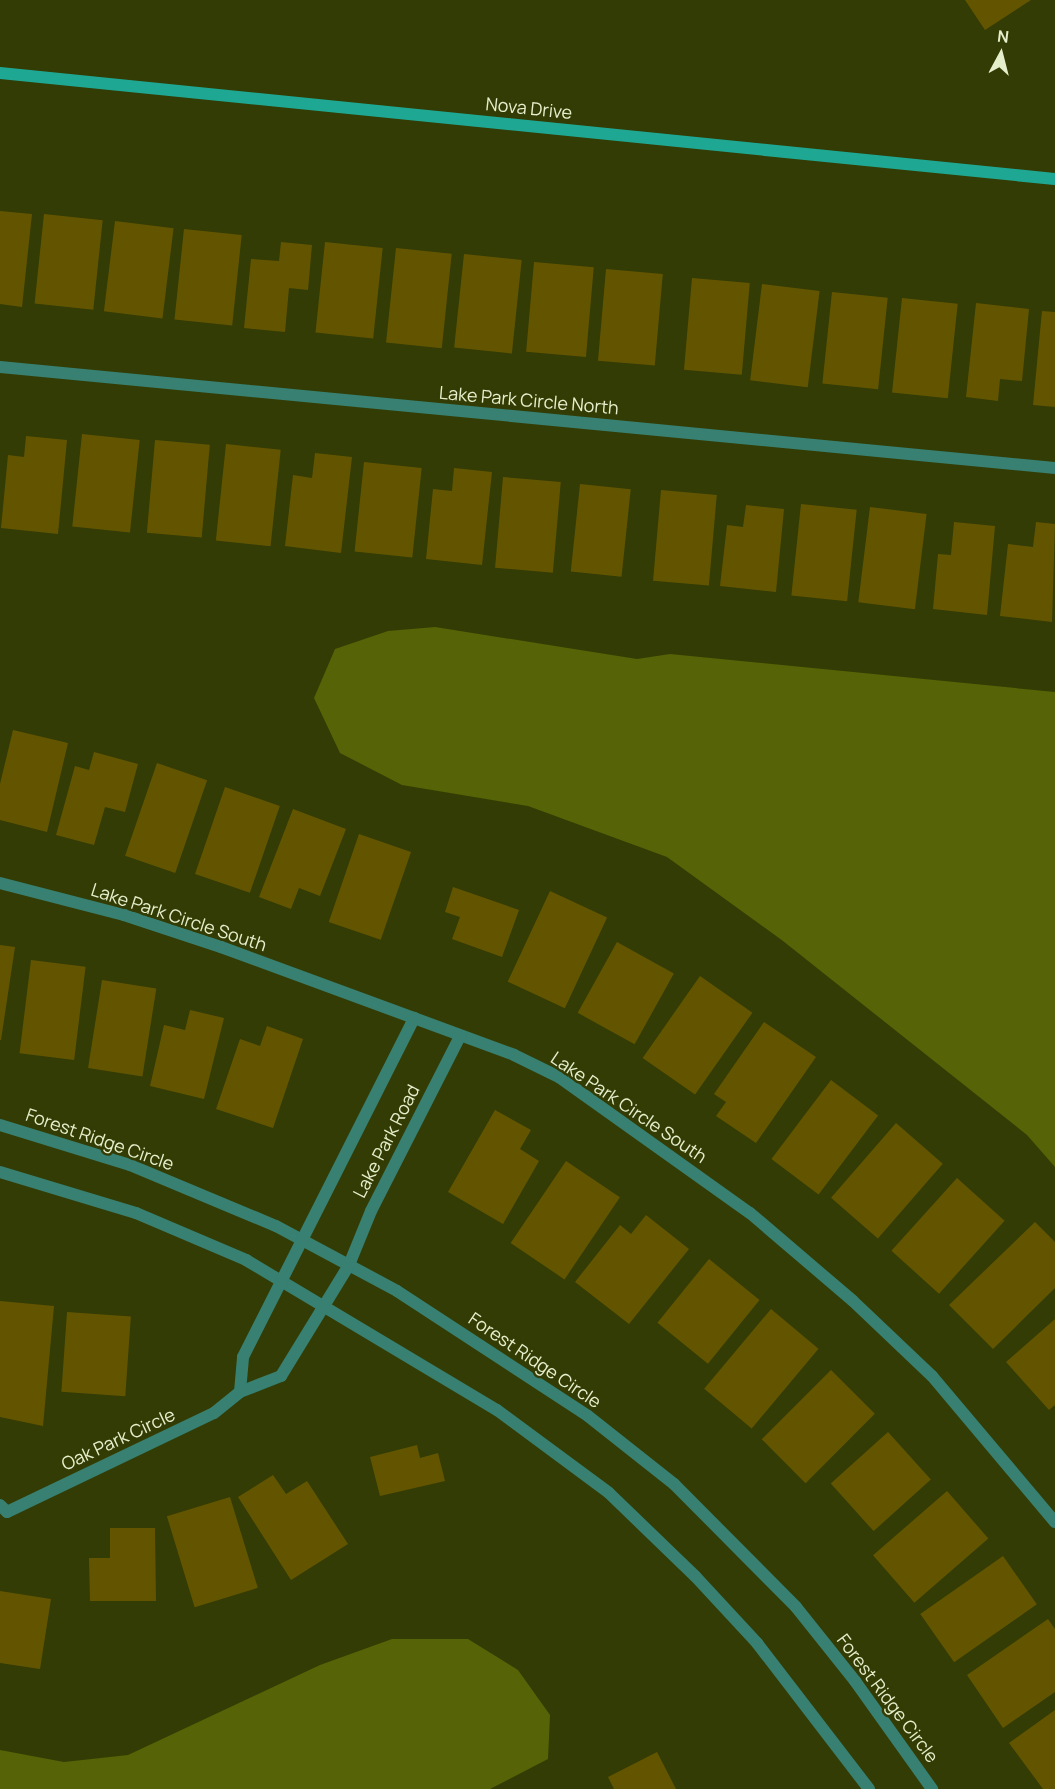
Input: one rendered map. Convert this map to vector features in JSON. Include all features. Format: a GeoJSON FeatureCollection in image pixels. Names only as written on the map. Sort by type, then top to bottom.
{"type":"FeatureCollection","features":[{"type":"Feature","properties":{"kind":"street","name":"Nova Drive"},"geometry":{"type":"LineString","coordinates":[[0,74],[1055,179]]}},
{"type":"Feature","properties":{"kind":"street","name":"Lake Park Circle North"},"geometry":{"type":"LineString","coordinates":[[0,367],[1055,468]]}},
{"type":"Feature","properties":{"kind":"street","name":"Lake Park Circle South"},"geometry":{"type":"LineString","coordinates":[[0,884],[124,915],[514,1055],[559,1077],[750,1213],[853,1301],[932,1377],[1055,1522]]}},
{"type":"Feature","properties":{"kind":"street","name":"Lake Park Road"},"geometry":{"type":"LineString","coordinates":[[302,1239],[414,1018]]}},
{"type":"Feature","properties":{"kind":"street","name":"Lake Park Road"},"geometry":{"type":"LineString","coordinates":[[349,1265],[371,1211],[460,1036]]}},
{"type":"Feature","properties":{"kind":"street","name":"Forest Ridge Circle"},"geometry":{"type":"LineString","coordinates":[[0,1125],[130,1164],[302,1239],[501,1357],[588,1416],[674,1484],[796,1607],[855,1681],[932,1789]]}},
{"type":"Feature","properties":{"kind":"street"},"geometry":{"type":"LineString","coordinates":[[0,1172],[136,1214],[246,1260],[497,1410],[609,1493],[757,1643],[869,1789]]}},
{"type":"Feature","properties":{"kind":"street"},"geometry":{"type":"LineString","coordinates":[[240,1392],[243,1357],[278,1281],[302,1239]]}},
{"type":"Feature","properties":{"kind":"street","name":"Oak Park Circle"},"geometry":{"type":"LineString","coordinates":[[2,1511],[214,1413],[240,1392],[281,1376],[349,1265]]}},
{"type":"Feature","properties":{"kind":"shaded area"},"geometry":{"type":"Polygon","coordinates":[[[435,627],[637,659],[670,654],[1055,692],[1055,1167],[1027,1135],[783,941],[667,857],[528,806],[402,785],[340,753],[314,698],[335,649],[388,631],[435,627]]]}},
{"type":"Feature","properties":{"kind":"shaded area"},"geometry":{"type":"Polygon","coordinates":[[[392,1639],[468,1639],[518,1670],[550,1715],[548,1759],[490,1789],[0,1789],[0,1750],[64,1762],[128,1755],[320,1665],[392,1639]]]}},
{"type":"Feature","properties":{"kind":"building"},"geometry":{"type":"Polygon","coordinates":[[[965,0],[1031,0],[985,30],[965,0]]]}},
{"type":"Feature","properties":{"kind":"building"},"geometry":{"type":"Polygon","coordinates":[[[0,211],[32,214],[22,307],[0,304],[0,211]]]}},
{"type":"Feature","properties":{"kind":"building"},"geometry":{"type":"Polygon","coordinates":[[[44,214],[103,220],[93,310],[35,304],[44,214]]]}},
{"type":"Feature","properties":{"kind":"building"},"geometry":{"type":"Polygon","coordinates":[[[115,221],[174,228],[162,319],[104,311],[115,221]]]}},
{"type":"Feature","properties":{"kind":"building"},"geometry":{"type":"Polygon","coordinates":[[[184,229],[242,235],[232,326],[174,320],[184,229]]]}},
{"type":"Feature","properties":{"kind":"building"},"geometry":{"type":"Polygon","coordinates":[[[281,242],[312,245],[308,290],[289,288],[285,332],[244,328],[251,259],[279,261],[281,242]]]}},
{"type":"Feature","properties":{"kind":"building"},"geometry":{"type":"Polygon","coordinates":[[[325,242],[383,248],[373,339],[315,333],[325,242]]]}},
{"type":"Feature","properties":{"kind":"building"},"geometry":{"type":"Polygon","coordinates":[[[396,248],[452,254],[442,348],[386,342],[396,248]]]}},
{"type":"Feature","properties":{"kind":"building"},"geometry":{"type":"Polygon","coordinates":[[[464,254],[522,260],[512,354],[454,347],[464,254]]]}},
{"type":"Feature","properties":{"kind":"building"},"geometry":{"type":"Polygon","coordinates":[[[534,262],[594,267],[586,357],[526,352],[534,262]]]}},
{"type":"Feature","properties":{"kind":"building"},"geometry":{"type":"Polygon","coordinates":[[[606,269],[663,274],[655,366],[598,361],[606,269]]]}},
{"type":"Feature","properties":{"kind":"building"},"geometry":{"type":"Polygon","coordinates":[[[692,278],[750,283],[742,375],[684,370],[692,278]]]}},
{"type":"Feature","properties":{"kind":"building"},"geometry":{"type":"Polygon","coordinates":[[[762,284],[820,291],[808,387],[750,380],[762,284]]]}},
{"type":"Feature","properties":{"kind":"building"},"geometry":{"type":"Polygon","coordinates":[[[832,292],[888,298],[878,389],[822,383],[832,292]]]}},
{"type":"Feature","properties":{"kind":"building"},"geometry":{"type":"Polygon","coordinates":[[[902,298],[958,304],[948,398],[892,392],[902,298]]]}},
{"type":"Feature","properties":{"kind":"building"},"geometry":{"type":"Polygon","coordinates":[[[976,303],[1029,309],[1022,381],[1000,379],[998,401],[966,397],[976,303]]]}},
{"type":"Feature","properties":{"kind":"building"},"geometry":{"type":"Polygon","coordinates":[[[1042,311],[1055,312],[1055,407],[1033,405],[1042,311]]]}},
{"type":"Feature","properties":{"kind":"building"},"geometry":{"type":"Polygon","coordinates":[[[82,434],[140,440],[130,533],[72,526],[82,434]]]}},
{"type":"Feature","properties":{"kind":"building"},"geometry":{"type":"Polygon","coordinates":[[[26,436],[67,440],[58,534],[1,528],[8,455],[24,457],[26,436]]]}},
{"type":"Feature","properties":{"kind":"building"},"geometry":{"type":"Polygon","coordinates":[[[155,440],[210,445],[202,537],[147,533],[155,440]]]}},
{"type":"Feature","properties":{"kind":"building"},"geometry":{"type":"Polygon","coordinates":[[[226,444],[281,450],[271,546],[216,540],[226,444]]]}},
{"type":"Feature","properties":{"kind":"building"},"geometry":{"type":"Polygon","coordinates":[[[315,453],[352,457],[341,553],[285,546],[293,475],[312,478],[315,453]]]}},
{"type":"Feature","properties":{"kind":"building"},"geometry":{"type":"Polygon","coordinates":[[[364,462],[422,468],[412,558],[355,552],[364,462]]]}},
{"type":"Feature","properties":{"kind":"building"},"geometry":{"type":"Polygon","coordinates":[[[454,468],[492,472],[482,565],[426,559],[433,489],[452,491],[454,468]]]}},
{"type":"Feature","properties":{"kind":"building"},"geometry":{"type":"Polygon","coordinates":[[[503,477],[561,482],[553,573],[495,568],[503,477]]]}},
{"type":"Feature","properties":{"kind":"building"},"geometry":{"type":"Polygon","coordinates":[[[580,484],[631,489],[622,577],[571,572],[580,484]]]}},
{"type":"Feature","properties":{"kind":"building"},"geometry":{"type":"Polygon","coordinates":[[[661,490],[717,495],[709,586],[653,581],[661,490]]]}},
{"type":"Feature","properties":{"kind":"building"},"geometry":{"type":"Polygon","coordinates":[[[801,504],[857,510],[847,601],[791,595],[801,504]]]}},
{"type":"Feature","properties":{"kind":"building"},"geometry":{"type":"Polygon","coordinates":[[[746,505],[784,509],[776,592],[720,586],[727,525],[743,527],[746,505]]]}},
{"type":"Feature","properties":{"kind":"building"},"geometry":{"type":"Polygon","coordinates":[[[870,507],[927,514],[915,609],[858,602],[870,507]]]}},
{"type":"Feature","properties":{"kind":"building"},"geometry":{"type":"Polygon","coordinates":[[[954,522],[995,526],[987,615],[933,609],[938,554],[951,555],[954,522]]]}},
{"type":"Feature","properties":{"kind":"building"},"geometry":{"type":"Polygon","coordinates":[[[1036,522],[1055,524],[1052,622],[1000,616],[1008,544],[1033,547],[1036,522]]]}},
{"type":"Feature","properties":{"kind":"building"},"geometry":{"type":"Polygon","coordinates":[[[13,730],[68,743],[47,832],[0,820],[0,784],[13,730]]]}},
{"type":"Feature","properties":{"kind":"building"},"geometry":{"type":"Polygon","coordinates":[[[94,752],[138,764],[125,812],[105,807],[94,845],[56,835],[75,766],[89,770],[94,752]]]}},
{"type":"Feature","properties":{"kind":"building"},"geometry":{"type":"Polygon","coordinates":[[[157,763],[207,780],[175,873],[125,856],[157,763]]]}},
{"type":"Feature","properties":{"kind":"building"},"geometry":{"type":"Polygon","coordinates":[[[225,787],[280,806],[250,893],[195,874],[225,787]]]}},
{"type":"Feature","properties":{"kind":"building"},"geometry":{"type":"Polygon","coordinates":[[[293,809],[346,829],[320,896],[299,888],[291,909],[259,897],[293,809]]]}},
{"type":"Feature","properties":{"kind":"building"},"geometry":{"type":"Polygon","coordinates":[[[359,834],[411,852],[381,940],[329,922],[359,834]]]}},
{"type":"Feature","properties":{"kind":"building"},"geometry":{"type":"Polygon","coordinates":[[[453,887],[519,910],[502,957],[452,939],[460,917],[445,912],[453,887]]]}},
{"type":"Feature","properties":{"kind":"building"},"geometry":{"type":"Polygon","coordinates":[[[550,891],[607,918],[565,1008],[508,982],[550,891]]]}},
{"type":"Feature","properties":{"kind":"building"},"geometry":{"type":"Polygon","coordinates":[[[617,942],[674,974],[635,1044],[578,1013],[617,942]]]}},
{"type":"Feature","properties":{"kind":"building"},"geometry":{"type":"Polygon","coordinates":[[[0,945],[15,947],[1,1040],[0,1040],[0,945]]]}},
{"type":"Feature","properties":{"kind":"building"},"geometry":{"type":"Polygon","coordinates":[[[31,960],[86,967],[74,1060],[20,1053],[31,960]]]}},
{"type":"Feature","properties":{"kind":"building"},"geometry":{"type":"Polygon","coordinates":[[[700,976],[752,1013],[695,1095],[643,1058],[700,976]]]}},
{"type":"Feature","properties":{"kind":"building"},"geometry":{"type":"Polygon","coordinates":[[[102,980],[156,989],[142,1077],[88,1068],[102,980]]]}},
{"type":"Feature","properties":{"kind":"building"},"geometry":{"type":"Polygon","coordinates":[[[190,1010],[224,1018],[204,1099],[150,1086],[164,1025],[185,1030],[190,1010]]]}},
{"type":"Feature","properties":{"kind":"building"},"geometry":{"type":"Polygon","coordinates":[[[764,1022],[816,1057],[756,1143],[716,1116],[726,1102],[714,1094],[764,1022]]]}},
{"type":"Feature","properties":{"kind":"building"},"geometry":{"type":"Polygon","coordinates":[[[267,1026],[303,1039],[273,1128],[216,1109],[240,1039],[260,1046],[267,1026]]]}},
{"type":"Feature","properties":{"kind":"building"},"geometry":{"type":"Polygon","coordinates":[[[831,1080],[878,1116],[819,1195],[771,1159],[831,1080]]]}},
{"type":"Feature","properties":{"kind":"building"},"geometry":{"type":"Polygon","coordinates":[[[495,1110],[531,1130],[520,1149],[539,1161],[503,1224],[448,1192],[495,1110]]]}},
{"type":"Feature","properties":{"kind":"building"},"geometry":{"type":"Polygon","coordinates":[[[896,1123],[943,1164],[878,1238],[831,1198],[896,1123]]]}},
{"type":"Feature","properties":{"kind":"building"},"geometry":{"type":"Polygon","coordinates":[[[566,1161],[620,1197],[565,1279],[511,1243],[566,1161]]]}},
{"type":"Feature","properties":{"kind":"building"},"geometry":{"type":"Polygon","coordinates":[[[957,1178],[1005,1221],[939,1294],[891,1251],[957,1178]]]}},
{"type":"Feature","properties":{"kind":"building"},"geometry":{"type":"Polygon","coordinates":[[[646,1215],[689,1249],[629,1324],[575,1282],[620,1225],[631,1234],[646,1215]]]}},
{"type":"Feature","properties":{"kind":"building"},"geometry":{"type":"Polygon","coordinates":[[[1035,1222],[1055,1242],[1055,1288],[993,1349],[949,1305],[1035,1222]]]}},
{"type":"Feature","properties":{"kind":"building"},"geometry":{"type":"Polygon","coordinates":[[[709,1259],[760,1300],[708,1364],[657,1323],[709,1259]]]}},
{"type":"Feature","properties":{"kind":"building"},"geometry":{"type":"Polygon","coordinates":[[[0,1301],[54,1306],[43,1426],[0,1417],[0,1301]]]}},
{"type":"Feature","properties":{"kind":"building"},"geometry":{"type":"Polygon","coordinates":[[[771,1309],[818,1349],[752,1429],[704,1389],[771,1309]]]}},
{"type":"Feature","properties":{"kind":"building"},"geometry":{"type":"Polygon","coordinates":[[[67,1312],[131,1316],[125,1396],[61,1392],[67,1312]]]}},
{"type":"Feature","properties":{"kind":"building"},"geometry":{"type":"Polygon","coordinates":[[[1055,1319],[1055,1405],[1049,1410],[1006,1362],[1055,1319]]]}},
{"type":"Feature","properties":{"kind":"building"},"geometry":{"type":"Polygon","coordinates":[[[831,1370],[875,1414],[806,1483],[762,1439],[831,1370]]]}},
{"type":"Feature","properties":{"kind":"building"},"geometry":{"type":"Polygon","coordinates":[[[888,1432],[931,1480],[874,1531],[831,1484],[888,1432]]]}},
{"type":"Feature","properties":{"kind":"building"},"geometry":{"type":"Polygon","coordinates":[[[417,1445],[420,1458],[438,1453],[445,1481],[380,1496],[370,1457],[417,1445]]]}},
{"type":"Feature","properties":{"kind":"building"},"geometry":{"type":"Polygon","coordinates":[[[273,1475],[286,1494],[307,1481],[348,1544],[291,1580],[238,1497],[273,1475]]]}},
{"type":"Feature","properties":{"kind":"building"},"geometry":{"type":"Polygon","coordinates":[[[947,1491],[988,1539],[914,1603],[873,1555],[947,1491]]]}},
{"type":"Feature","properties":{"kind":"building"},"geometry":{"type":"Polygon","coordinates":[[[230,1497],[258,1588],[195,1607],[167,1516],[230,1497]]]}},
{"type":"Feature","properties":{"kind":"building"},"geometry":{"type":"Polygon","coordinates":[[[110,1528],[155,1528],[156,1601],[90,1601],[89,1558],[110,1558],[110,1528]]]}},
{"type":"Feature","properties":{"kind":"building"},"geometry":{"type":"Polygon","coordinates":[[[1003,1556],[1037,1604],[954,1662],[920,1614],[1003,1556]]]}},
{"type":"Feature","properties":{"kind":"building"},"geometry":{"type":"Polygon","coordinates":[[[0,1591],[51,1599],[40,1669],[0,1663],[0,1591]]]}},
{"type":"Feature","properties":{"kind":"building"},"geometry":{"type":"Polygon","coordinates":[[[1048,1619],[1055,1629],[1055,1692],[1003,1728],[967,1675],[1048,1619]]]}},
{"type":"Feature","properties":{"kind":"building"},"geometry":{"type":"Polygon","coordinates":[[[1055,1710],[1055,1789],[1043,1789],[1009,1743],[1055,1710]]]}},
{"type":"Feature","properties":{"kind":"building"},"geometry":{"type":"Polygon","coordinates":[[[657,1752],[676,1789],[614,1789],[608,1777],[657,1752]]]}}]}
